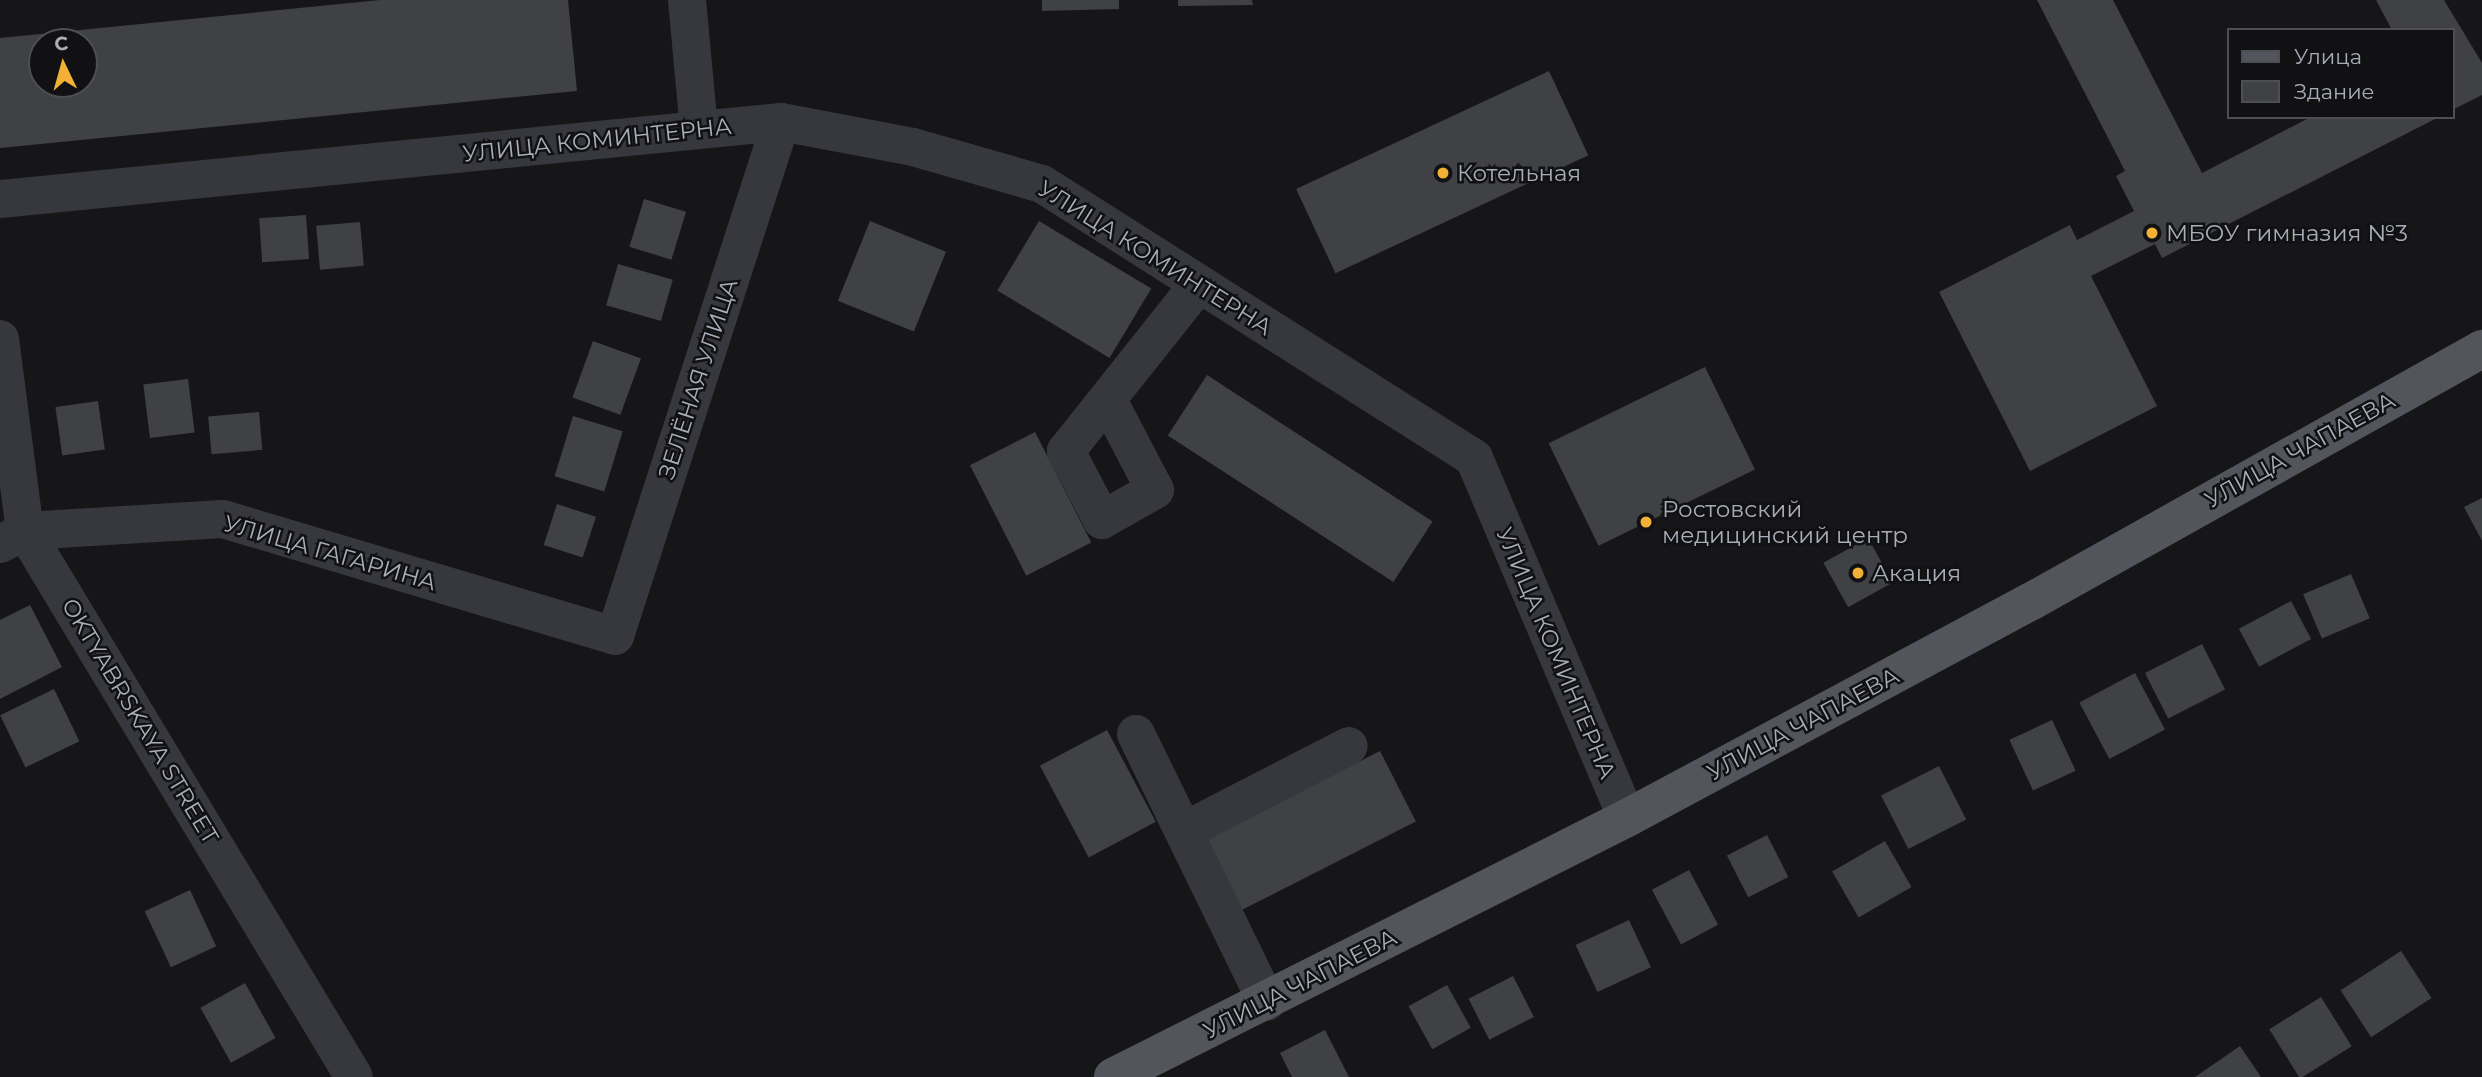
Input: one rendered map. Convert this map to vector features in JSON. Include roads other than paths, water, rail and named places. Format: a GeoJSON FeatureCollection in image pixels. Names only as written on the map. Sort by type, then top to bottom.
{"type":"FeatureCollection","features":[{"type":"Feature","properties":{"kind":"main road","name":"УЛИЦА ЧАПАЕВА"},"geometry":{"type":"LineString","coordinates":[[1113,1077],[1267,1002],[1627,818],[2032,601],[2482,349]]}},
{"type":"Feature","properties":{"kind":"street"},"geometry":{"type":"LineString","coordinates":[[687,0],[699,129]]}},
{"type":"Feature","properties":{"kind":"street","name":"УЛИЦА КОМИНТЕРНА"},"geometry":{"type":"LineString","coordinates":[[0,199],[781,122],[914,147],[1042,184],[1474,458],[1627,818]]}},
{"type":"Feature","properties":{"kind":"street","name":"ЗЕЛЁНАЯ УЛИЦА"},"geometry":{"type":"LineString","coordinates":[[615,636],[781,122]]}},
{"type":"Feature","properties":{"kind":"street"},"geometry":{"type":"LineString","coordinates":[[1109,402],[1198,285]]}},
{"type":"Feature","properties":{"kind":"street","name":"OKTYABRSKAYA STREET"},"geometry":{"type":"LineString","coordinates":[[0,339],[12,537],[354,1077]]}},
{"type":"Feature","properties":{"kind":"street","name":"УЛИЦА ГАГАРИНА"},"geometry":{"type":"LineString","coordinates":[[12,537],[223,519],[615,636]]}},
{"type":"Feature","properties":{"kind":"street"},"geometry":{"type":"LineString","coordinates":[[1136,733],[1186,830],[1267,1002]]}},
{"type":"Feature","properties":{"kind":"street"},"geometry":{"type":"LineString","coordinates":[[1186,830],[1349,746]]}},
{"type":"Feature","properties":{"kind":"place","name":"Котельная"},"geometry":{"type":"Point","coordinates":[1443,173]}},
{"type":"Feature","properties":{"kind":"place","name":"МБОУ гимназия №3"},"geometry":{"type":"Point","coordinates":[2152,233]}},
{"type":"Feature","properties":{"kind":"place","name":"Ростовский медицинский центр"},"geometry":{"type":"Point","coordinates":[1646,522]}},
{"type":"Feature","properties":{"kind":"place","name":"Акация"},"geometry":{"type":"Point","coordinates":[1858,573]}}]}
